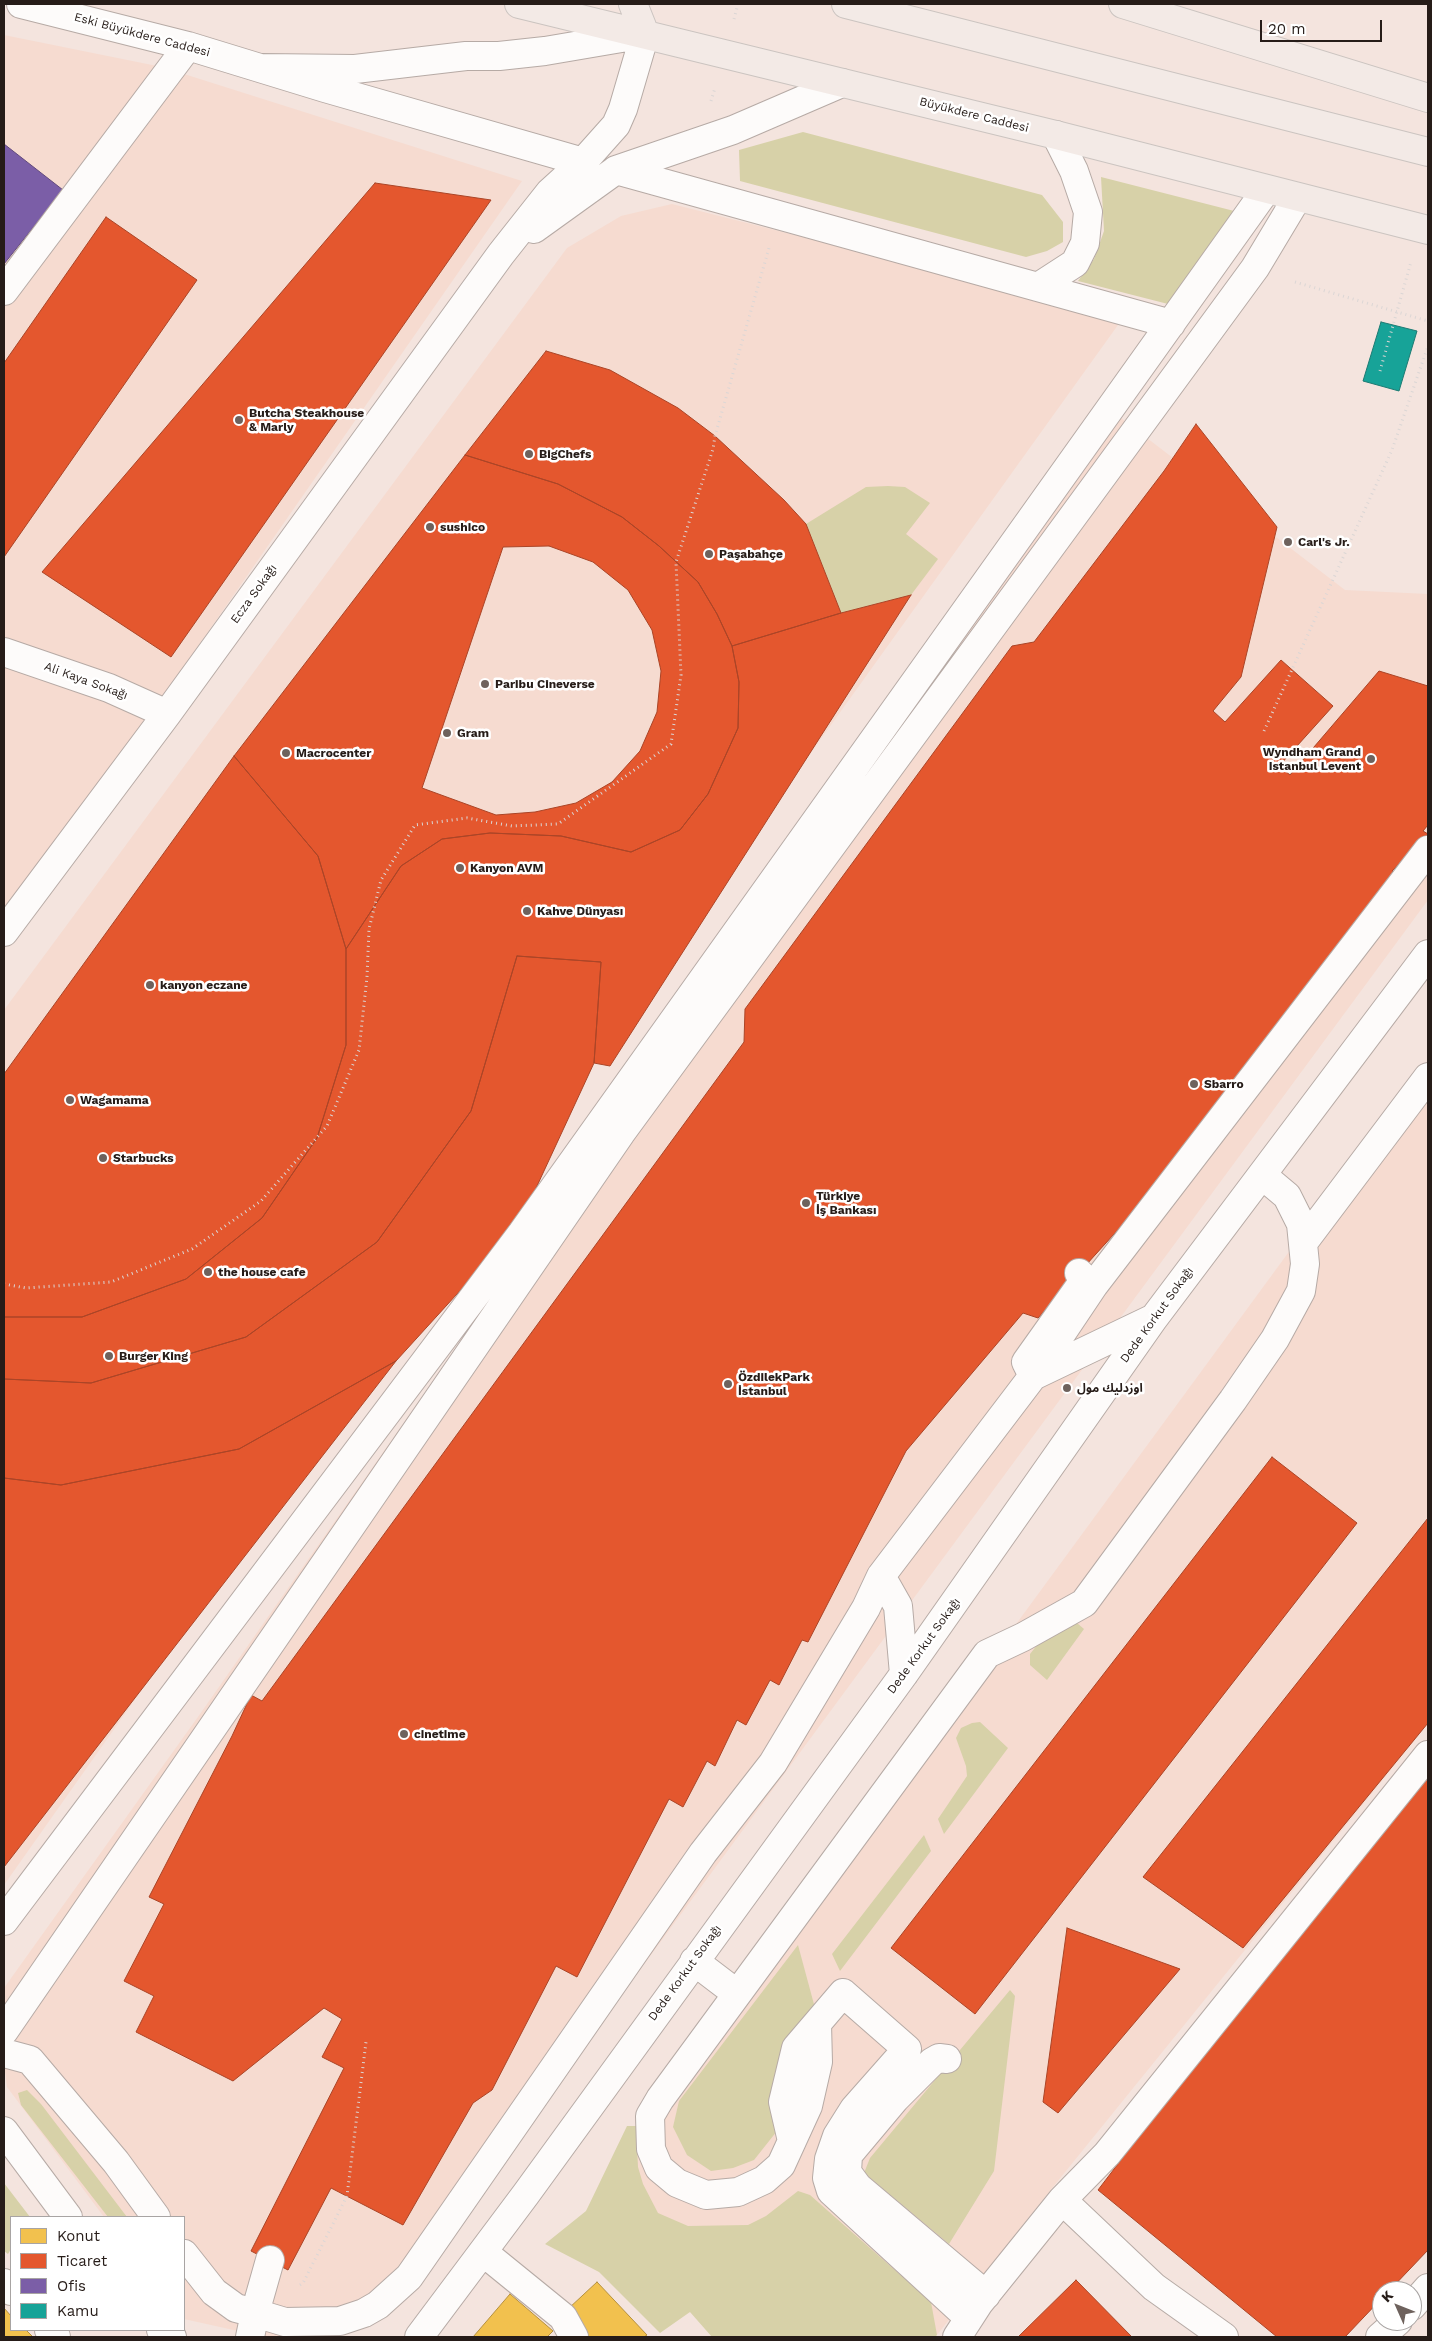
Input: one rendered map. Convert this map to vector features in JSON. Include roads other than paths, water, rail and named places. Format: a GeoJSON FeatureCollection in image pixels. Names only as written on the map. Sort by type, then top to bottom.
{"type":"FeatureCollection","features":[{"type":"Feature","properties":{"kind":"main road","name":"Büyükdere Caddesi"},"geometry":{"type":"LineString","coordinates":[[519,4],[1056,135],[1424,229]]}},
{"type":"Feature","properties":{"kind":"main road"},"geometry":{"type":"LineString","coordinates":[[633,4],[644,34]]}},
{"type":"Feature","properties":{"kind":"main road"},"geometry":{"type":"LineString","coordinates":[[846,4],[1428,152]]}},
{"type":"Feature","properties":{"kind":"main road"},"geometry":{"type":"LineString","coordinates":[[1123,4],[1428,98]]}},
{"type":"Feature","properties":{"kind":"street","name":"Eski Büyükdere Caddesi"},"geometry":{"type":"LineString","coordinates":[[21,4],[188,46],[262,68]]}},
{"type":"Feature","properties":{"kind":"street"},"geometry":{"type":"LineString","coordinates":[[262,68],[356,69],[466,56],[499,56],[545,51],[644,34],[623,109],[616,125],[583,162],[550,192],[502,254]]}},
{"type":"Feature","properties":{"kind":"street"},"geometry":{"type":"LineString","coordinates":[[4,291],[188,46]]}},
{"type":"Feature","properties":{"kind":"street"},"geometry":{"type":"LineString","coordinates":[[262,68],[583,162]]}},
{"type":"Feature","properties":{"kind":"street"},"geometry":{"type":"LineString","coordinates":[[502,254],[569,202],[616,170],[734,130],[842,83]]}},
{"type":"Feature","properties":{"kind":"street"},"geometry":{"type":"LineString","coordinates":[[1038,287],[1075,263],[1085,243],[1088,212],[1074,170],[1056,135]]}},
{"type":"Feature","properties":{"kind":"street"},"geometry":{"type":"LineString","coordinates":[[616,170],[1171,324]]}},
{"type":"Feature","properties":{"kind":"street"},"geometry":{"type":"LineString","coordinates":[[4,1919],[522,1233],[1266,190]]}},
{"type":"Feature","properties":{"kind":"street"},"geometry":{"type":"LineString","coordinates":[[4,2031],[621,1133],[1255,268],[1298,198]]}},
{"type":"Feature","properties":{"kind":"street","name":"Ecza Sokağı"},"geometry":{"type":"LineString","coordinates":[[4,932],[167,714],[502,254]]}},
{"type":"Feature","properties":{"kind":"street","name":"Ali Kaya Sokağı"},"geometry":{"type":"LineString","coordinates":[[4,652],[109,688],[167,714]]}},
{"type":"Feature","properties":{"kind":"street"},"geometry":{"type":"LineString","coordinates":[[252,2325],[284,2322],[340,2321],[364,2314],[378,2305],[409,2277],[703,1853],[773,1763],[866,1608],[882,1576],[1033,1376],[1094,1285],[1428,850]]}},
{"type":"Feature","properties":{"kind":"street","name":"Dede Korkut Sokağı"},"geometry":{"type":"LineString","coordinates":[[419,2337],[904,1674],[1154,1318],[1428,954]]}},
{"type":"Feature","properties":{"kind":"street"},"geometry":{"type":"LineString","coordinates":[[1303,1243],[1428,1077]]}},
{"type":"Feature","properties":{"kind":"street"},"geometry":{"type":"LineString","coordinates":[[1262,1175],[1287,1196],[1301,1224],[1305,1264],[1301,1291],[1275,1339],[1233,1400],[1084,1603],[987,1654],[774,1946],[736,1993],[660,2099],[650,2116],[651,2149],[659,2168],[677,2183],[706,2195],[738,2192],[764,2180],[781,2165],[792,2142],[783,2102],[796,2048],[842,1993],[907,2049],[850,2116],[837,2136],[829,2159],[827,2178],[831,2191],[963,2328],[986,2295],[1062,2200],[1107,2154],[1428,1755]]}},
{"type":"Feature","properties":{"kind":"street"},"geometry":{"type":"LineString","coordinates":[[1033,1376],[1026,1362],[1085,1279],[1079,1273]]}},
{"type":"Feature","properties":{"kind":"street"},"geometry":{"type":"LineString","coordinates":[[1033,1376],[1154,1318]]}},
{"type":"Feature","properties":{"kind":"street"},"geometry":{"type":"LineString","coordinates":[[882,1576],[898,1606],[904,1674]]}},
{"type":"Feature","properties":{"kind":"street"},"geometry":{"type":"LineString","coordinates":[[694,1961],[736,1993]]}},
{"type":"Feature","properties":{"kind":"street"},"geometry":{"type":"LineString","coordinates":[[4,2053],[30,2060],[116,2162],[155,2216]]}},
{"type":"Feature","properties":{"kind":"street"},"geometry":{"type":"LineString","coordinates":[[948,2059],[939,2058],[932,2062],[895,2099],[848,2155],[846,2172],[858,2187],[986,2295]]}},
{"type":"Feature","properties":{"kind":"street"},"geometry":{"type":"LineString","coordinates":[[4,2131],[67,2216]]}},
{"type":"Feature","properties":{"kind":"street"},"geometry":{"type":"LineString","coordinates":[[1062,2200],[1154,2287],[1224,2337]]}},
{"type":"Feature","properties":{"kind":"street"},"geometry":{"type":"LineString","coordinates":[[483,2252],[562,2317],[574,2337]]}},
{"type":"Feature","properties":{"kind":"street"},"geometry":{"type":"LineString","coordinates":[[185,2255],[214,2292],[236,2308],[252,2325]]}},
{"type":"Feature","properties":{"kind":"street"},"geometry":{"type":"LineString","coordinates":[[252,2325],[270,2260]]}},
{"type":"Feature","properties":{"kind":"place","name":"Butcha Steakhouse & Marly"},"geometry":{"type":"Point","coordinates":[239,420]}},
{"type":"Feature","properties":{"kind":"place","name":"BigChefs"},"geometry":{"type":"Point","coordinates":[529,454]}},
{"type":"Feature","properties":{"kind":"place","name":"sushico"},"geometry":{"type":"Point","coordinates":[430,527]}},
{"type":"Feature","properties":{"kind":"place","name":"Carl's Jr."},"geometry":{"type":"Point","coordinates":[1288,542]}},
{"type":"Feature","properties":{"kind":"place","name":"Paşabahçe"},"geometry":{"type":"Point","coordinates":[709,554]}},
{"type":"Feature","properties":{"kind":"place","name":"Paribu Cineverse"},"geometry":{"type":"Point","coordinates":[485,684]}},
{"type":"Feature","properties":{"kind":"place","name":"Gram"},"geometry":{"type":"Point","coordinates":[447,733]}},
{"type":"Feature","properties":{"kind":"place","name":"Macrocenter"},"geometry":{"type":"Point","coordinates":[286,753]}},
{"type":"Feature","properties":{"kind":"place","name":"Wyndham Grand Istanbul Levent"},"geometry":{"type":"Point","coordinates":[1371,759]}},
{"type":"Feature","properties":{"kind":"place","name":"Kanyon AVM"},"geometry":{"type":"Point","coordinates":[460,868]}},
{"type":"Feature","properties":{"kind":"place","name":"Kahve Dünyası"},"geometry":{"type":"Point","coordinates":[527,911]}},
{"type":"Feature","properties":{"kind":"place","name":"kanyon eczane"},"geometry":{"type":"Point","coordinates":[150,985]}},
{"type":"Feature","properties":{"kind":"place","name":"Sbarro"},"geometry":{"type":"Point","coordinates":[1194,1084]}},
{"type":"Feature","properties":{"kind":"place","name":"Wagamama"},"geometry":{"type":"Point","coordinates":[70,1100]}},
{"type":"Feature","properties":{"kind":"place","name":"Starbucks"},"geometry":{"type":"Point","coordinates":[103,1158]}},
{"type":"Feature","properties":{"kind":"place","name":"Türkiye İş Bankası"},"geometry":{"type":"Point","coordinates":[806,1203]}},
{"type":"Feature","properties":{"kind":"place","name":"the house cafe"},"geometry":{"type":"Point","coordinates":[208,1272]}},
{"type":"Feature","properties":{"kind":"place","name":"Burger King"},"geometry":{"type":"Point","coordinates":[109,1356]}},
{"type":"Feature","properties":{"kind":"place","name":"ÖzdilekPark İstanbul"},"geometry":{"type":"Point","coordinates":[728,1384]}},
{"type":"Feature","properties":{"kind":"place","name":"اوزدليك مول"},"geometry":{"type":"Point","coordinates":[1067,1388]}},
{"type":"Feature","properties":{"kind":"place","name":"cinetime"},"geometry":{"type":"Point","coordinates":[404,1734]}}]}
